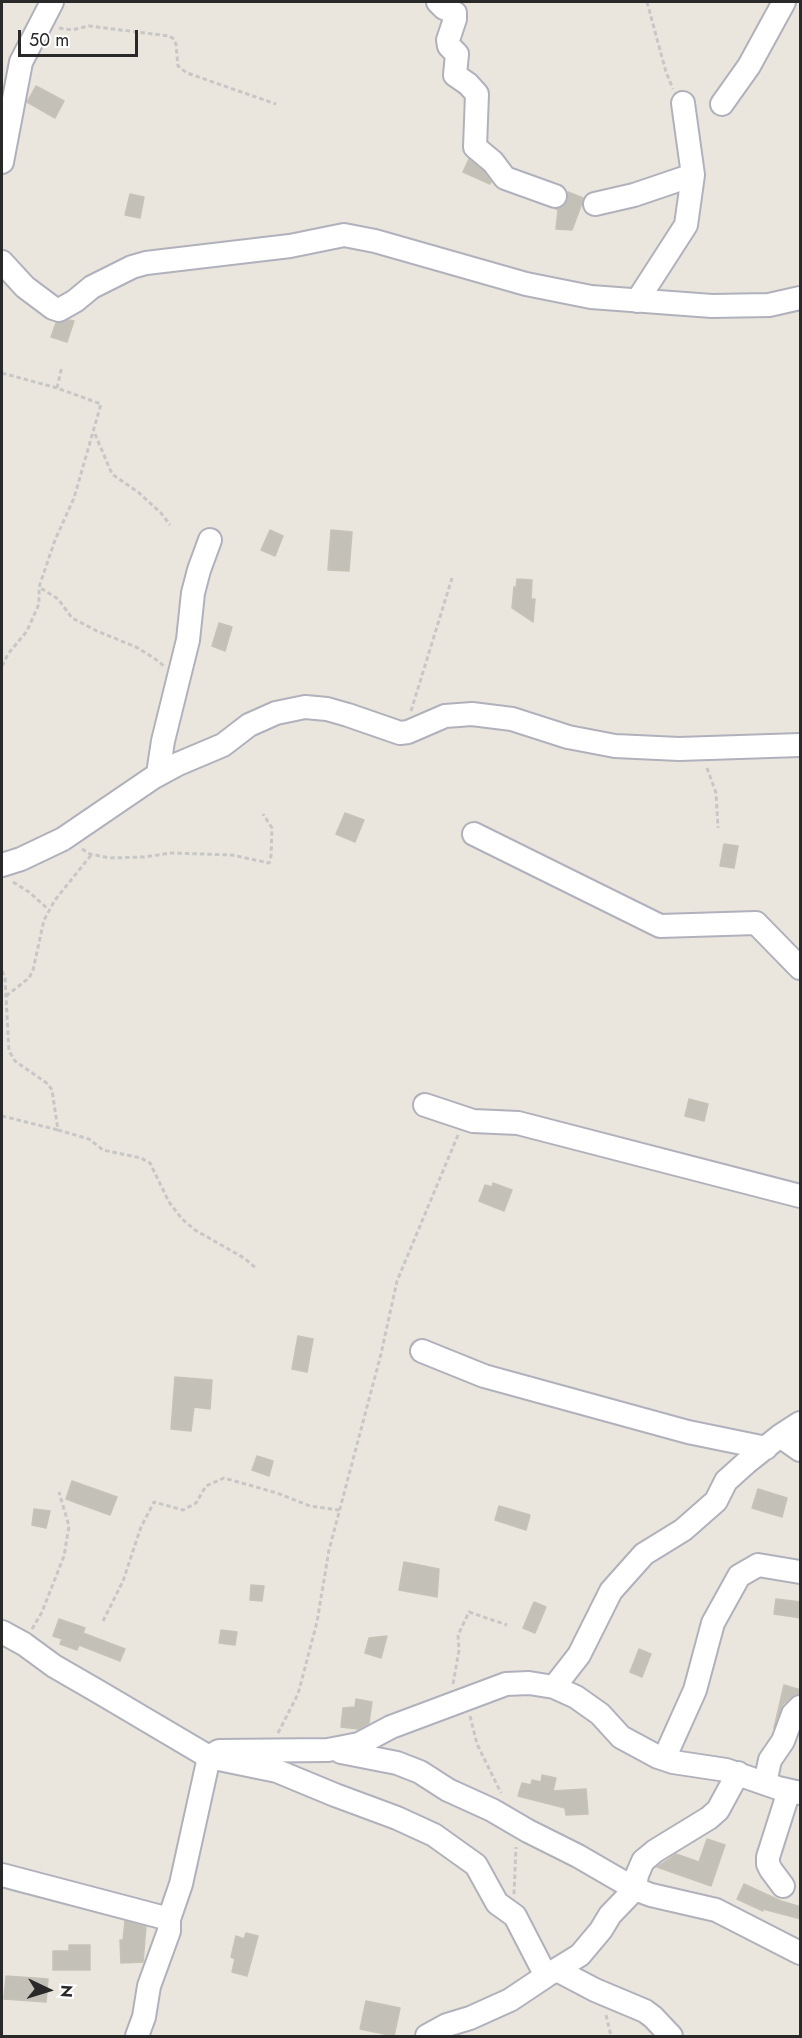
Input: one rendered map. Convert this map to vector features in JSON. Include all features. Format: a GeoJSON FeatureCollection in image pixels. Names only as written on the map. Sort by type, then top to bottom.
{"type":"FeatureCollection","features":[{"type":"Feature","properties":{"kind":"street"},"geometry":{"type":"LineString","coordinates":[[2,162],[21,62],[52,2]]}},
{"type":"Feature","properties":{"kind":"street"},"geometry":{"type":"LineString","coordinates":[[438,2],[455,13],[448,40],[449,46],[457,54],[454,73],[477,94],[475,147],[493,162],[505,178],[555,196]]}},
{"type":"Feature","properties":{"kind":"street"},"geometry":{"type":"LineString","coordinates":[[722,104],[749,66],[784,2]]}},
{"type":"Feature","properties":{"kind":"street"},"geometry":{"type":"LineString","coordinates":[[637,301],[686,225],[693,175],[683,103]]}},
{"type":"Feature","properties":{"kind":"street"},"geometry":{"type":"LineString","coordinates":[[595,204],[634,195],[693,175]]}},
{"type":"Feature","properties":{"kind":"street"},"geometry":{"type":"LineString","coordinates":[[2,262],[25,287],[59,310],[92,287],[132,267],[146,263],[290,246],[344,235],[375,241],[526,284],[591,297],[711,306],[769,304],[801,298]]}},
{"type":"Feature","properties":{"kind":"street"},"geometry":{"type":"LineString","coordinates":[[158,774],[163,741],[188,640],[193,593],[210,540]]}},
{"type":"Feature","properties":{"kind":"street"},"geometry":{"type":"LineString","coordinates":[[4,872],[21,859],[70,834],[158,774],[223,745],[249,725],[276,713],[298,708],[327,709],[394,732],[404,733],[445,716],[472,714],[512,719],[568,737],[615,747],[801,745]]}},
{"type":"Feature","properties":{"kind":"street"},"geometry":{"type":"LineString","coordinates":[[474,834],[660,926],[756,923],[801,968]]}},
{"type":"Feature","properties":{"kind":"street"},"geometry":{"type":"LineString","coordinates":[[425,1105],[473,1121],[518,1124],[801,1196]]}},
{"type":"Feature","properties":{"kind":"street"},"geometry":{"type":"LineString","coordinates":[[422,1351],[484,1376],[688,1432],[773,1442],[801,1450]]}},
{"type":"Feature","properties":{"kind":"street"},"geometry":{"type":"LineString","coordinates":[[554,1687],[579,1655],[611,1591],[644,1554],[683,1530],[716,1501],[726,1481],[773,1442],[801,1423]]}},
{"type":"Feature","properties":{"kind":"street"},"geometry":{"type":"LineString","coordinates":[[664,1759],[695,1690],[714,1623],[739,1576],[758,1565],[801,1572]]}},
{"type":"Feature","properties":{"kind":"street"},"geometry":{"type":"LineString","coordinates":[[2,1632],[24,1644],[54,1666],[209,1757],[277,1771],[335,1796],[388,1814],[434,1835],[476,1865],[497,1903],[516,1916],[551,1973],[645,2011],[671,2037]]}},
{"type":"Feature","properties":{"kind":"street"},"geometry":{"type":"LineString","coordinates":[[328,1750],[358,1744],[391,1727],[506,1684],[529,1683],[554,1687],[588,1704],[621,1737],[664,1759],[738,1773],[795,1792],[768,1857],[771,1870],[783,1886]]}},
{"type":"Feature","properties":{"kind":"street"},"geometry":{"type":"LineString","coordinates":[[765,1783],[770,1760],[783,1741],[794,1714],[801,1707]]}},
{"type":"Feature","properties":{"kind":"street"},"geometry":{"type":"LineString","coordinates":[[137,2037],[144,2016],[151,1978],[182,1884],[209,1757],[219,1751],[328,1750],[381,1759],[420,1772],[448,1790],[578,1856],[634,1889],[716,1910],[801,1953]]}},
{"type":"Feature","properties":{"kind":"street"},"geometry":{"type":"LineString","coordinates":[[427,2037],[447,2025],[470,2018],[510,2000],[580,1955],[610,1915],[634,1889],[636,1875],[643,1861],[666,1843],[709,1818],[718,1810],[738,1773]]}},
{"type":"Feature","properties":{"kind":"street"},"geometry":{"type":"LineString","coordinates":[[2,1875],[169,1919]]}},
{"type":"Feature","properties":{"kind":"path"},"geometry":{"type":"LineString","coordinates":[[647,2],[666,72],[673,89],[683,103]]}},
{"type":"Feature","properties":{"kind":"path"},"geometry":{"type":"LineString","coordinates":[[40,22],[72,30],[89,26],[169,36],[176,44],[178,66],[188,74],[276,104]]}},
{"type":"Feature","properties":{"kind":"path"},"geometry":{"type":"LineString","coordinates":[[57,388],[63,366]]}},
{"type":"Feature","properties":{"kind":"path"},"geometry":{"type":"LineString","coordinates":[[2,373],[57,388],[101,404],[74,498],[55,540],[39,587],[39,604],[31,622],[2,666]]}},
{"type":"Feature","properties":{"kind":"path"},"geometry":{"type":"LineString","coordinates":[[94,432],[112,474],[138,492],[170,525]]}},
{"type":"Feature","properties":{"kind":"path"},"geometry":{"type":"LineString","coordinates":[[404,733],[452,578]]}},
{"type":"Feature","properties":{"kind":"path"},"geometry":{"type":"LineString","coordinates":[[39,587],[58,599],[72,618],[145,652],[179,678]]}},
{"type":"Feature","properties":{"kind":"path"},"geometry":{"type":"LineString","coordinates":[[686,748],[700,759],[710,773],[716,793],[718,828]]}},
{"type":"Feature","properties":{"kind":"path"},"geometry":{"type":"LineString","coordinates":[[70,834],[79,847],[92,854],[110,858],[171,853],[232,855],[269,863],[272,828],[271,823],[263,814]]}},
{"type":"Feature","properties":{"kind":"path"},"geometry":{"type":"LineString","coordinates":[[6,996],[29,978],[33,970],[40,931],[49,910],[92,854]]}},
{"type":"Feature","properties":{"kind":"path"},"geometry":{"type":"LineString","coordinates":[[4,872],[49,910]]}},
{"type":"Feature","properties":{"kind":"path"},"geometry":{"type":"LineString","coordinates":[[2,971],[5,978],[9,1051],[15,1061],[48,1084],[52,1090],[58,1130]]}},
{"type":"Feature","properties":{"kind":"path"},"geometry":{"type":"LineString","coordinates":[[2,1116],[89,1139],[103,1150],[141,1158],[150,1163],[169,1202],[182,1219],[195,1230],[244,1258],[257,1269]]}},
{"type":"Feature","properties":{"kind":"path"},"geometry":{"type":"LineString","coordinates":[[277,1735],[298,1694],[317,1622],[329,1550],[381,1354],[397,1281],[460,1132],[473,1121]]}},
{"type":"Feature","properties":{"kind":"path"},"geometry":{"type":"LineString","coordinates":[[102,1621],[123,1581],[141,1527],[154,1502],[183,1510],[196,1503],[206,1486],[224,1478],[277,1493],[310,1506],[340,1510]]}},
{"type":"Feature","properties":{"kind":"path"},"geometry":{"type":"LineString","coordinates":[[24,1644],[42,1612],[64,1556],[69,1526],[59,1492]]}},
{"type":"Feature","properties":{"kind":"path"},"geometry":{"type":"LineString","coordinates":[[450,1704],[459,1650],[458,1635],[469,1612],[507,1625]]}},
{"type":"Feature","properties":{"kind":"path"},"geometry":{"type":"LineString","coordinates":[[604,2007],[611,2037]]}},
{"type":"Feature","properties":{"kind":"building"},"geometry":{"type":"Polygon","coordinates":[[[36,86],[64,101],[55,118],[27,102],[36,86]]]}},
{"type":"Feature","properties":{"kind":"building"},"geometry":{"type":"Polygon","coordinates":[[[469,159],[483,171],[491,182],[490,184],[463,172],[469,159]]]}},
{"type":"Feature","properties":{"kind":"building"},"geometry":{"type":"Polygon","coordinates":[[[568,192],[583,198],[582,203],[572,230],[556,229],[558,210],[556,209],[563,207],[567,201],[568,192]]]}},
{"type":"Feature","properties":{"kind":"building"},"geometry":{"type":"Polygon","coordinates":[[[130,194],[144,197],[140,218],[125,215],[130,194]]]}},
{"type":"Feature","properties":{"kind":"building"},"geometry":{"type":"Polygon","coordinates":[[[74,321],[67,342],[51,337],[56,323],[74,321]]]}},
{"type":"Feature","properties":{"kind":"building"},"geometry":{"type":"Polygon","coordinates":[[[270,530],[283,536],[275,556],[261,550],[270,530]]]}},
{"type":"Feature","properties":{"kind":"building"},"geometry":{"type":"Polygon","coordinates":[[[331,530],[352,532],[349,571],[328,570],[331,530]]]}},
{"type":"Feature","properties":{"kind":"building"},"geometry":{"type":"Polygon","coordinates":[[[517,579],[532,580],[531,599],[535,599],[533,622],[512,608],[517,579]]]}},
{"type":"Feature","properties":{"kind":"building"},"geometry":{"type":"Polygon","coordinates":[[[219,623],[232,627],[225,651],[212,646],[219,623]]]}},
{"type":"Feature","properties":{"kind":"building"},"geometry":{"type":"Polygon","coordinates":[[[345,813],[364,820],[355,842],[336,834],[345,813]]]}},
{"type":"Feature","properties":{"kind":"building"},"geometry":{"type":"Polygon","coordinates":[[[724,844],[738,846],[734,868],[720,866],[724,844]]]}},
{"type":"Feature","properties":{"kind":"building"},"geometry":{"type":"Polygon","coordinates":[[[689,1099],[708,1104],[704,1121],[685,1116],[689,1099]]]}},
{"type":"Feature","properties":{"kind":"building"},"geometry":{"type":"Polygon","coordinates":[[[493,1183],[512,1190],[504,1211],[479,1201],[485,1185],[492,1187],[493,1183]]]}},
{"type":"Feature","properties":{"kind":"building"},"geometry":{"type":"Polygon","coordinates":[[[298,1336],[313,1339],[307,1372],[292,1369],[298,1336]]]}},
{"type":"Feature","properties":{"kind":"building"},"geometry":{"type":"Polygon","coordinates":[[[175,1377],[212,1380],[210,1409],[194,1407],[191,1431],[171,1429],[175,1377]]]}},
{"type":"Feature","properties":{"kind":"building"},"geometry":{"type":"Polygon","coordinates":[[[257,1456],[273,1461],[269,1476],[252,1470],[257,1456]]]}},
{"type":"Feature","properties":{"kind":"building"},"geometry":{"type":"Polygon","coordinates":[[[72,1481],[117,1497],[110,1515],[66,1499],[72,1481]]]}},
{"type":"Feature","properties":{"kind":"building"},"geometry":{"type":"Polygon","coordinates":[[[758,1489],[787,1498],[782,1517],[752,1508],[758,1489]]]}},
{"type":"Feature","properties":{"kind":"building"},"geometry":{"type":"Polygon","coordinates":[[[499,1506],[530,1515],[526,1530],[495,1520],[499,1506]]]}},
{"type":"Feature","properties":{"kind":"building"},"geometry":{"type":"Polygon","coordinates":[[[34,1509],[50,1511],[46,1528],[32,1525],[34,1509]]]}},
{"type":"Feature","properties":{"kind":"building"},"geometry":{"type":"Polygon","coordinates":[[[404,1562],[439,1569],[437,1597],[399,1590],[404,1562]]]}},
{"type":"Feature","properties":{"kind":"building"},"geometry":{"type":"Polygon","coordinates":[[[251,1585],[264,1586],[262,1601],[250,1600],[251,1585]]]}},
{"type":"Feature","properties":{"kind":"building"},"geometry":{"type":"Polygon","coordinates":[[[776,1599],[801,1602],[801,1618],[774,1614],[776,1599]]]}},
{"type":"Feature","properties":{"kind":"building"},"geometry":{"type":"Polygon","coordinates":[[[534,1602],[546,1607],[535,1633],[523,1628],[534,1602]]]}},
{"type":"Feature","properties":{"kind":"building"},"geometry":{"type":"Polygon","coordinates":[[[59,1619],[85,1628],[83,1633],[125,1649],[120,1661],[79,1645],[77,1650],[60,1644],[62,1639],[53,1636],[59,1619]]]}},
{"type":"Feature","properties":{"kind":"building"},"geometry":{"type":"Polygon","coordinates":[[[221,1630],[237,1632],[235,1645],[219,1643],[221,1630]]]}},
{"type":"Feature","properties":{"kind":"building"},"geometry":{"type":"Polygon","coordinates":[[[387,1636],[381,1658],[365,1653],[369,1638],[387,1636]]]}},
{"type":"Feature","properties":{"kind":"building"},"geometry":{"type":"Polygon","coordinates":[[[639,1649],[651,1654],[642,1677],[630,1672],[639,1649]]]}},
{"type":"Feature","properties":{"kind":"building"},"geometry":{"type":"Polygon","coordinates":[[[784,1685],[801,1690],[801,1694],[791,1697],[783,1704],[774,1728],[784,1685]]]}},
{"type":"Feature","properties":{"kind":"building"},"geometry":{"type":"Polygon","coordinates":[[[356,1699],[372,1702],[369,1723],[358,1729],[341,1727],[343,1708],[355,1707],[356,1699]]]}},
{"type":"Feature","properties":{"kind":"building"},"geometry":{"type":"Polygon","coordinates":[[[542,1775],[556,1778],[553,1791],[586,1789],[588,1814],[566,1815],[565,1808],[518,1796],[522,1783],[531,1785],[532,1780],[541,1782],[542,1775]]]}},
{"type":"Feature","properties":{"kind":"building"},"geometry":{"type":"Polygon","coordinates":[[[707,1839],[725,1845],[711,1886],[657,1867],[676,1854],[699,1862],[707,1839]]]}},
{"type":"Feature","properties":{"kind":"building"},"geometry":{"type":"Polygon","coordinates":[[[744,1884],[781,1901],[801,1907],[801,1919],[763,1909],[763,1911],[737,1899],[744,1884]]]}},
{"type":"Feature","properties":{"kind":"building"},"geometry":{"type":"Polygon","coordinates":[[[125,1921],[146,1927],[143,1962],[121,1963],[120,1940],[123,1940],[125,1921]]]}},
{"type":"Feature","properties":{"kind":"building"},"geometry":{"type":"Polygon","coordinates":[[[246,1933],[258,1936],[247,1976],[232,1972],[235,1959],[231,1957],[236,1936],[244,1939],[246,1933]]]}},
{"type":"Feature","properties":{"kind":"building"},"geometry":{"type":"Polygon","coordinates":[[[69,1945],[90,1945],[90,1970],[53,1970],[53,1951],[69,1951],[69,1945]]]}},
{"type":"Feature","properties":{"kind":"building"},"geometry":{"type":"Polygon","coordinates":[[[6,1976],[48,1979],[46,2002],[4,1999],[6,1976]]]}},
{"type":"Feature","properties":{"kind":"building"},"geometry":{"type":"Polygon","coordinates":[[[366,2001],[400,2008],[394,2036],[360,2029],[366,2001]]]}}]}
